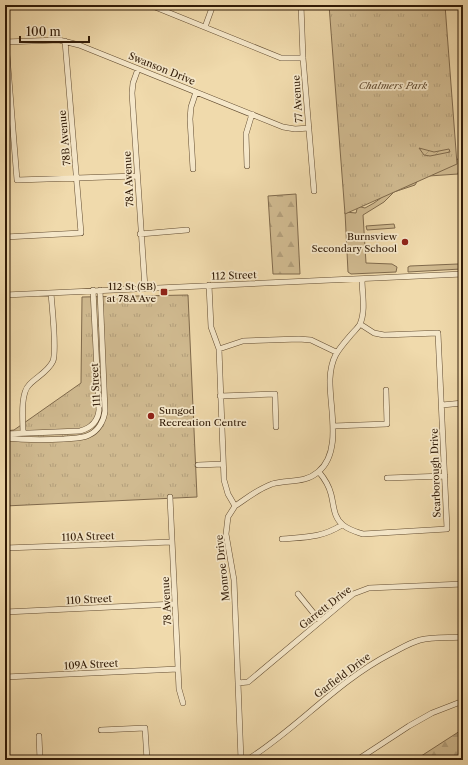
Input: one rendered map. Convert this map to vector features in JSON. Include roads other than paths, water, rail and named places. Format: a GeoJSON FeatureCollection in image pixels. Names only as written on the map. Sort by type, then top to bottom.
{"type":"FeatureCollection","features":[{"type":"Feature","properties":{"kind":"street"},"geometry":{"type":"LineString","coordinates":[[150,5],[161,7],[204,27],[281,58],[303,58]]}},
{"type":"Feature","properties":{"kind":"street"},"geometry":{"type":"LineString","coordinates":[[204,27],[213,5]]}},
{"type":"Feature","properties":{"kind":"street","name":"77 Avenue"},"geometry":{"type":"LineString","coordinates":[[301,5],[303,58],[314,191]]}},
{"type":"Feature","properties":{"kind":"street","name":"Swanson Drive"},"geometry":{"type":"LineString","coordinates":[[6,42],[65,41],[79,45],[283,127],[296,129],[309,128]]}},
{"type":"Feature","properties":{"kind":"street","name":"78B Avenue"},"geometry":{"type":"LineString","coordinates":[[5,237],[81,233],[65,41]]}},
{"type":"Feature","properties":{"kind":"street"},"geometry":{"type":"LineString","coordinates":[[6,42],[17,180],[136,176]]}},
{"type":"Feature","properties":{"kind":"street","name":"78A Avenue"},"geometry":{"type":"LineString","coordinates":[[138,69],[133,84],[132,93],[136,176],[145,288]]}},
{"type":"Feature","properties":{"kind":"street"},"geometry":{"type":"LineString","coordinates":[[193,169],[190,119],[191,107],[196,92]]}},
{"type":"Feature","properties":{"kind":"street"},"geometry":{"type":"LineString","coordinates":[[247,166],[246,134],[252,114]]}},
{"type":"Feature","properties":{"kind":"street"},"geometry":{"type":"LineString","coordinates":[[140,234],[187,230]]}},
{"type":"Feature","properties":{"kind":"street","name":"112 Street"},"geometry":{"type":"LineString","coordinates":[[5,295],[463,274]]}},
{"type":"Feature","properties":{"kind":"street"},"geometry":{"type":"LineString","coordinates":[[209,285],[211,326],[219,349],[223,464],[226,488],[235,506],[259,489],[273,484],[296,482],[306,479],[319,472],[331,453],[333,440],[330,379],[332,365],[336,352],[360,324],[363,310],[362,279]]}},
{"type":"Feature","properties":{"kind":"street","name":"111 Street"},"geometry":{"type":"LineString","coordinates":[[5,434],[80,431],[89,428],[96,420],[99,410],[93,290]]}},
{"type":"Feature","properties":{"kind":"street","name":"111 Street"},"geometry":{"type":"LineString","coordinates":[[5,438],[29,440],[80,438],[93,433],[101,424],[105,415],[105,406],[100,290]]}},
{"type":"Feature","properties":{"kind":"street"},"geometry":{"type":"LineString","coordinates":[[23,434],[24,398],[26,388],[48,368],[54,356],[51,293]]}},
{"type":"Feature","properties":{"kind":"street","name":"Scarborough Drive"},"geometry":{"type":"LineString","coordinates":[[342,525],[363,534],[447,529],[438,332],[384,335],[374,333],[360,324]]}},
{"type":"Feature","properties":{"kind":"street"},"geometry":{"type":"LineString","coordinates":[[219,349],[243,341],[299,339],[311,340],[336,352]]}},
{"type":"Feature","properties":{"kind":"street"},"geometry":{"type":"LineString","coordinates":[[333,426],[387,424],[386,390]]}},
{"type":"Feature","properties":{"kind":"street"},"geometry":{"type":"LineString","coordinates":[[220,396],[275,394],[276,427]]}},
{"type":"Feature","properties":{"kind":"street"},"geometry":{"type":"LineString","coordinates":[[442,404],[463,404]]}},
{"type":"Feature","properties":{"kind":"street"},"geometry":{"type":"LineString","coordinates":[[198,465],[223,464]]}},
{"type":"Feature","properties":{"kind":"street"},"geometry":{"type":"LineString","coordinates":[[282,539],[319,536],[342,525],[333,509],[332,495],[319,472]]}},
{"type":"Feature","properties":{"kind":"street"},"geometry":{"type":"LineString","coordinates":[[387,478],[444,476]]}},
{"type":"Feature","properties":{"kind":"street","name":"78 Avenue"},"geometry":{"type":"LineString","coordinates":[[170,497],[179,689],[183,703]]}},
{"type":"Feature","properties":{"kind":"street","name":"Monroe Drive"},"geometry":{"type":"LineString","coordinates":[[235,506],[228,517],[226,534],[234,580],[241,760]]}},
{"type":"Feature","properties":{"kind":"street","name":"110A Street"},"geometry":{"type":"LineString","coordinates":[[5,548],[172,542]]}},
{"type":"Feature","properties":{"kind":"street","name":"Garrett Drive"},"geometry":{"type":"LineString","coordinates":[[238,683],[248,682],[353,594],[369,588],[463,584]]}},
{"type":"Feature","properties":{"kind":"street"},"geometry":{"type":"LineString","coordinates":[[298,594],[320,621]]}},
{"type":"Feature","properties":{"kind":"street","name":"110 Street"},"geometry":{"type":"LineString","coordinates":[[5,612],[175,604]]}},
{"type":"Feature","properties":{"kind":"street","name":"Garfield Drive"},"geometry":{"type":"LineString","coordinates":[[247,760],[266,748],[339,687],[378,660],[410,644],[422,640],[463,637]]}},
{"type":"Feature","properties":{"kind":"street","name":"109A Street"},"geometry":{"type":"LineString","coordinates":[[5,677],[178,669]]}},
{"type":"Feature","properties":{"kind":"street"},"geometry":{"type":"LineString","coordinates":[[357,760],[432,713],[463,701]]}},
{"type":"Feature","properties":{"kind":"street"},"geometry":{"type":"LineString","coordinates":[[101,730],[145,728],[147,760]]}},
{"type":"Feature","properties":{"kind":"street"},"geometry":{"type":"LineString","coordinates":[[38,736],[40,760]]}},
{"type":"Feature","properties":{"kind":"place","name":"Burnsview Secondary School"},"geometry":{"type":"Point","coordinates":[405,242]}},
{"type":"Feature","properties":{"kind":"place","name":"112 St (SB) at 78A Ave"},"geometry":{"type":"Point","coordinates":[164,292]}},
{"type":"Feature","properties":{"kind":"place","name":"Sungod Recreation Centre"},"geometry":{"type":"Point","coordinates":[151,416]}},
{"type":"Feature","properties":{"kind":"park label","name":"Chalmers Park"},"geometry":{"type":"Point","coordinates":[393,85]}}]}
